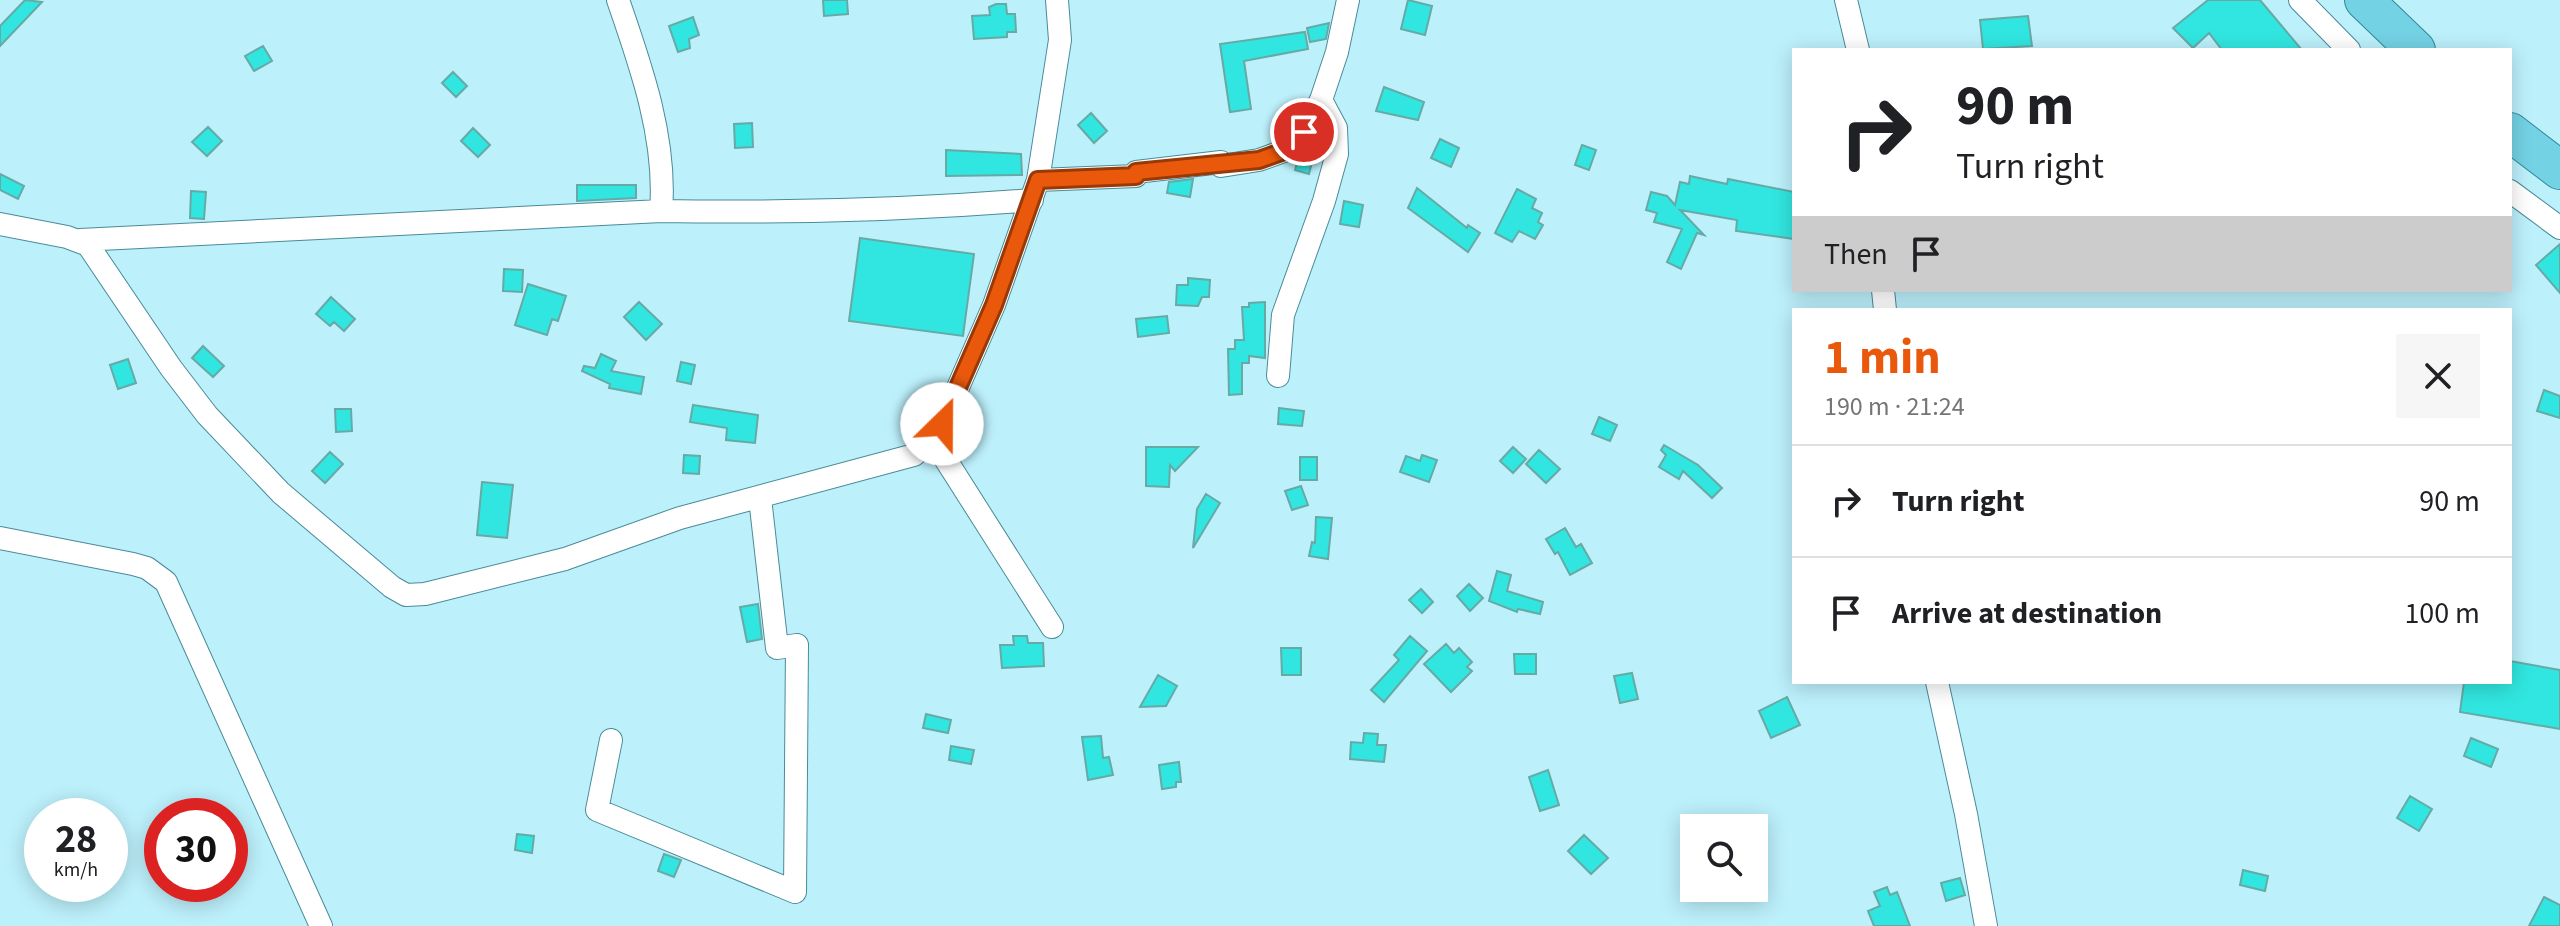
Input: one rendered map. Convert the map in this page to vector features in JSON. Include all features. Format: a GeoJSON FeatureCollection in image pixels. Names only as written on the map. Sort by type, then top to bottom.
{"type":"FeatureCollection","features":[{"type":"Feature","properties":{"kind":"highway"},"geometry":{"type":"LineString","coordinates":[[2364,0],[2409,48]]}},
{"type":"Feature","properties":{"kind":"highway"},"geometry":{"type":"LineString","coordinates":[[2512,134],[2560,170]]}},
{"type":"Feature","properties":{"kind":"street"},"geometry":{"type":"LineString","coordinates":[[618,0],[635,48],[654,121],[663,191],[661,211]]}},
{"type":"Feature","properties":{"kind":"street"},"geometry":{"type":"LineString","coordinates":[[80,240],[94,252],[171,368],[207,415],[281,493],[384,581],[406,595],[425,594],[565,559],[680,518],[905,459],[932,438],[942,424],[983,333],[1035,190],[1060,40],[1057,0]]}},
{"type":"Feature","properties":{"kind":"street"},"geometry":{"type":"LineString","coordinates":[[0,224],[80,240],[661,211],[796,213],[916,210],[1136,176],[1136,172],[1221,162],[1221,166],[1275,156],[1304,132],[1321,100],[1337,52],[1348,0]]}},
{"type":"Feature","properties":{"kind":"street"},"geometry":{"type":"LineString","coordinates":[[1846,0],[1858,48]]}},
{"type":"Feature","properties":{"kind":"street"},"geometry":{"type":"LineString","coordinates":[[2300,0],[2347,48]]}},
{"type":"Feature","properties":{"kind":"street"},"geometry":{"type":"LineString","coordinates":[[1278,376],[1283,315],[1324,201],[1337,154],[1336,128],[1321,100]]}},
{"type":"Feature","properties":{"kind":"street"},"geometry":{"type":"LineString","coordinates":[[2512,192],[2560,228]]}},
{"type":"Feature","properties":{"kind":"street"},"geometry":{"type":"LineString","coordinates":[[932,438],[1052,627]]}},
{"type":"Feature","properties":{"kind":"street"},"geometry":{"type":"LineString","coordinates":[[611,740],[597,810],[795,892],[797,645],[777,648],[760,498]]}},
{"type":"Feature","properties":{"kind":"street"},"geometry":{"type":"LineString","coordinates":[[0,538],[133,564],[147,568],[166,582],[321,926]]}},
{"type":"Feature","properties":{"kind":"street"},"geometry":{"type":"LineString","coordinates":[[1937,684],[1966,814],[1986,926]]}},
{"type":"Feature","properties":{"kind":"building"},"geometry":{"type":"Polygon","coordinates":[[[25,0],[42,2],[0,46],[0,26],[25,0]]]}},
{"type":"Feature","properties":{"kind":"building"},"geometry":{"type":"Polygon","coordinates":[[[823,0],[847,0],[848,14],[824,16],[823,0]]]}},
{"type":"Feature","properties":{"kind":"building"},"geometry":{"type":"Polygon","coordinates":[[[1408,0],[1432,6],[1425,35],[1401,29],[1408,0]]]}},
{"type":"Feature","properties":{"kind":"building"},"geometry":{"type":"Polygon","coordinates":[[[2208,0],[2260,0],[2300,48],[2220,48],[2209,33],[2193,48],[2173,28],[2208,0]]]}},
{"type":"Feature","properties":{"kind":"building"},"geometry":{"type":"Polygon","coordinates":[[[1006,4],[1007,14],[1015,14],[1016,32],[1007,32],[1007,37],[974,39],[972,16],[990,15],[989,7],[1006,4]]]}},
{"type":"Feature","properties":{"kind":"building"},"geometry":{"type":"Polygon","coordinates":[[[2028,16],[2032,46],[1983,48],[1980,20],[2028,16]]]}},
{"type":"Feature","properties":{"kind":"building"},"geometry":{"type":"Polygon","coordinates":[[[693,17],[699,35],[689,39],[690,48],[678,52],[669,26],[693,17]]]}},
{"type":"Feature","properties":{"kind":"building"},"geometry":{"type":"Polygon","coordinates":[[[1329,23],[1326,39],[1310,42],[1307,28],[1329,23]]]}},
{"type":"Feature","properties":{"kind":"building"},"geometry":{"type":"Polygon","coordinates":[[[1305,32],[1308,49],[1244,61],[1251,109],[1230,112],[1220,44],[1305,32]]]}},
{"type":"Feature","properties":{"kind":"building"},"geometry":{"type":"Polygon","coordinates":[[[263,46],[272,61],[254,71],[245,56],[263,46]]]}},
{"type":"Feature","properties":{"kind":"building"},"geometry":{"type":"Polygon","coordinates":[[[453,72],[467,86],[456,97],[442,83],[453,72]]]}},
{"type":"Feature","properties":{"kind":"building"},"geometry":{"type":"Polygon","coordinates":[[[1384,87],[1424,102],[1418,120],[1376,111],[1384,87]]]}},
{"type":"Feature","properties":{"kind":"building"},"geometry":{"type":"Polygon","coordinates":[[[1091,113],[1107,131],[1094,143],[1078,125],[1091,113]]]}},
{"type":"Feature","properties":{"kind":"building"},"geometry":{"type":"Polygon","coordinates":[[[752,123],[753,147],[735,148],[734,124],[752,123]]]}},
{"type":"Feature","properties":{"kind":"building"},"geometry":{"type":"Polygon","coordinates":[[[208,127],[222,141],[207,156],[192,142],[208,127]]]}},
{"type":"Feature","properties":{"kind":"building"},"geometry":{"type":"Polygon","coordinates":[[[473,128],[490,145],[478,157],[461,141],[473,128]]]}},
{"type":"Feature","properties":{"kind":"building"},"geometry":{"type":"Polygon","coordinates":[[[1440,139],[1459,148],[1451,167],[1431,158],[1440,139]]]}},
{"type":"Feature","properties":{"kind":"building"},"geometry":{"type":"Polygon","coordinates":[[[1582,145],[1596,150],[1589,170],[1575,165],[1582,145]]]}},
{"type":"Feature","properties":{"kind":"building"},"geometry":{"type":"Polygon","coordinates":[[[1308,148],[1315,150],[1309,174],[1295,170],[1299,156],[1308,148]]]}},
{"type":"Feature","properties":{"kind":"building"},"geometry":{"type":"Polygon","coordinates":[[[946,150],[1021,154],[1022,175],[946,176],[946,150]]]}},
{"type":"Feature","properties":{"kind":"building"},"geometry":{"type":"Polygon","coordinates":[[[0,174],[24,186],[18,199],[0,190],[0,174]]]}},
{"type":"Feature","properties":{"kind":"building"},"geometry":{"type":"Polygon","coordinates":[[[1690,176],[1727,184],[1728,179],[1792,192],[1792,239],[1736,231],[1737,220],[1680,210],[1704,235],[1697,233],[1681,269],[1667,262],[1682,229],[1654,222],[1657,213],[1646,210],[1651,192],[1667,196],[1675,205],[1680,182],[1689,184],[1690,176]]]}},
{"type":"Feature","properties":{"kind":"building"},"geometry":{"type":"Polygon","coordinates":[[[1193,179],[1190,197],[1167,193],[1169,182],[1193,179]]]}},
{"type":"Feature","properties":{"kind":"building"},"geometry":{"type":"Polygon","coordinates":[[[577,185],[636,185],[636,198],[577,201],[577,185]]]}},
{"type":"Feature","properties":{"kind":"building"},"geometry":{"type":"Polygon","coordinates":[[[1417,188],[1467,228],[1468,225],[1480,233],[1468,252],[1408,208],[1417,188]]]}},
{"type":"Feature","properties":{"kind":"building"},"geometry":{"type":"Polygon","coordinates":[[[1517,189],[1536,199],[1532,208],[1542,213],[1538,222],[1543,225],[1535,239],[1519,231],[1512,242],[1495,233],[1517,189]]]}},
{"type":"Feature","properties":{"kind":"building"},"geometry":{"type":"Polygon","coordinates":[[[191,191],[206,192],[204,219],[190,218],[191,191]]]}},
{"type":"Feature","properties":{"kind":"building"},"geometry":{"type":"Polygon","coordinates":[[[1344,201],[1363,205],[1359,227],[1340,224],[1344,201]]]}},
{"type":"Feature","properties":{"kind":"building"},"geometry":{"type":"Polygon","coordinates":[[[860,238],[974,254],[963,336],[849,321],[860,238]]]}},
{"type":"Feature","properties":{"kind":"building"},"geometry":{"type":"Polygon","coordinates":[[[2560,244],[2560,293],[2536,265],[2560,244]]]}},
{"type":"Feature","properties":{"kind":"building"},"geometry":{"type":"Polygon","coordinates":[[[504,269],[523,270],[522,292],[503,291],[504,269]]]}},
{"type":"Feature","properties":{"kind":"building"},"geometry":{"type":"Polygon","coordinates":[[[1188,278],[1210,280],[1209,297],[1202,297],[1198,306],[1176,305],[1177,285],[1188,285],[1188,278]]]}},
{"type":"Feature","properties":{"kind":"building"},"geometry":{"type":"Polygon","coordinates":[[[528,284],[566,296],[558,321],[552,319],[547,335],[515,325],[528,284]]]}},
{"type":"Feature","properties":{"kind":"building"},"geometry":{"type":"Polygon","coordinates":[[[331,297],[355,319],[344,331],[334,322],[330,326],[316,314],[331,297]]]}},
{"type":"Feature","properties":{"kind":"building"},"geometry":{"type":"Polygon","coordinates":[[[639,302],[662,324],[646,340],[624,317],[639,302]]]}},
{"type":"Feature","properties":{"kind":"building"},"geometry":{"type":"Polygon","coordinates":[[[1265,302],[1265,358],[1249,356],[1249,363],[1242,363],[1242,394],[1229,395],[1228,349],[1235,349],[1235,340],[1244,340],[1242,307],[1249,307],[1249,303],[1265,302]]]}},
{"type":"Feature","properties":{"kind":"building"},"geometry":{"type":"Polygon","coordinates":[[[1167,316],[1169,333],[1138,337],[1136,319],[1167,316]]]}},
{"type":"Feature","properties":{"kind":"building"},"geometry":{"type":"Polygon","coordinates":[[[203,346],[224,366],[213,377],[192,358],[203,346]]]}},
{"type":"Feature","properties":{"kind":"building"},"geometry":{"type":"Polygon","coordinates":[[[601,354],[616,361],[611,371],[644,377],[641,394],[609,388],[610,384],[582,371],[584,366],[595,368],[601,354]]]}},
{"type":"Feature","properties":{"kind":"building"},"geometry":{"type":"Polygon","coordinates":[[[128,359],[136,383],[118,389],[110,365],[128,359]]]}},
{"type":"Feature","properties":{"kind":"building"},"geometry":{"type":"Polygon","coordinates":[[[681,362],[695,365],[691,384],[677,381],[681,362]]]}},
{"type":"Feature","properties":{"kind":"building"},"geometry":{"type":"Polygon","coordinates":[[[2544,390],[2560,396],[2560,418],[2537,411],[2544,390]]]}},
{"type":"Feature","properties":{"kind":"building"},"geometry":{"type":"Polygon","coordinates":[[[693,405],[758,415],[755,443],[726,440],[727,428],[690,422],[693,405]]]}},
{"type":"Feature","properties":{"kind":"building"},"geometry":{"type":"Polygon","coordinates":[[[1279,408],[1304,411],[1302,426],[1278,424],[1279,408]]]}},
{"type":"Feature","properties":{"kind":"building"},"geometry":{"type":"Polygon","coordinates":[[[335,409],[351,409],[352,431],[336,432],[335,409]]]}},
{"type":"Feature","properties":{"kind":"building"},"geometry":{"type":"Polygon","coordinates":[[[1599,417],[1617,425],[1610,441],[1592,434],[1599,417]]]}},
{"type":"Feature","properties":{"kind":"building"},"geometry":{"type":"Polygon","coordinates":[[[1664,445],[1698,465],[1722,488],[1712,498],[1683,471],[1679,479],[1659,467],[1666,455],[1661,450],[1664,445]]]}},
{"type":"Feature","properties":{"kind":"building"},"geometry":{"type":"Polygon","coordinates":[[[1146,447],[1198,447],[1175,471],[1170,465],[1169,487],[1146,486],[1146,447]]]}},
{"type":"Feature","properties":{"kind":"building"},"geometry":{"type":"Polygon","coordinates":[[[1513,447],[1526,459],[1513,473],[1500,461],[1513,447]]]}},
{"type":"Feature","properties":{"kind":"building"},"geometry":{"type":"Polygon","coordinates":[[[1539,450],[1560,469],[1546,483],[1526,464],[1539,450]]]}},
{"type":"Feature","properties":{"kind":"building"},"geometry":{"type":"Polygon","coordinates":[[[330,452],[343,464],[325,483],[312,471],[330,452]]]}},
{"type":"Feature","properties":{"kind":"building"},"geometry":{"type":"Polygon","coordinates":[[[684,455],[700,456],[699,474],[683,473],[684,455]]]}},
{"type":"Feature","properties":{"kind":"building"},"geometry":{"type":"Polygon","coordinates":[[[1422,455],[1437,460],[1429,482],[1400,472],[1406,456],[1420,461],[1422,455]]]}},
{"type":"Feature","properties":{"kind":"building"},"geometry":{"type":"Polygon","coordinates":[[[1300,457],[1317,457],[1317,480],[1300,480],[1300,457]]]}},
{"type":"Feature","properties":{"kind":"building"},"geometry":{"type":"Polygon","coordinates":[[[482,482],[513,485],[507,538],[477,535],[482,482]]]}},
{"type":"Feature","properties":{"kind":"building"},"geometry":{"type":"Polygon","coordinates":[[[1301,486],[1308,505],[1292,510],[1285,491],[1301,486]]]}},
{"type":"Feature","properties":{"kind":"building"},"geometry":{"type":"Polygon","coordinates":[[[1206,494],[1220,503],[1193,548],[1197,509],[1206,494]]]}},
{"type":"Feature","properties":{"kind":"building"},"geometry":{"type":"Polygon","coordinates":[[[1316,517],[1332,518],[1328,559],[1309,556],[1312,542],[1315,543],[1316,517]]]}},
{"type":"Feature","properties":{"kind":"building"},"geometry":{"type":"Polygon","coordinates":[[[1565,528],[1576,547],[1581,544],[1592,563],[1570,575],[1558,552],[1555,554],[1546,539],[1565,528]]]}},
{"type":"Feature","properties":{"kind":"building"},"geometry":{"type":"Polygon","coordinates":[[[1497,571],[1511,575],[1507,591],[1543,602],[1540,614],[1518,609],[1517,612],[1489,601],[1497,571]]]}},
{"type":"Feature","properties":{"kind":"building"},"geometry":{"type":"Polygon","coordinates":[[[1469,584],[1483,598],[1470,611],[1457,596],[1469,584]]]}},
{"type":"Feature","properties":{"kind":"building"},"geometry":{"type":"Polygon","coordinates":[[[1421,589],[1433,602],[1422,613],[1409,600],[1421,589]]]}},
{"type":"Feature","properties":{"kind":"building"},"geometry":{"type":"Polygon","coordinates":[[[758,604],[762,639],[747,642],[740,607],[758,604]]]}},
{"type":"Feature","properties":{"kind":"building"},"geometry":{"type":"Polygon","coordinates":[[[1013,636],[1027,636],[1028,643],[1043,643],[1044,666],[1002,668],[1000,645],[1014,645],[1013,636]]]}},
{"type":"Feature","properties":{"kind":"building"},"geometry":{"type":"Polygon","coordinates":[[[1410,636],[1427,651],[1384,702],[1371,690],[1399,660],[1394,655],[1410,636]]]}},
{"type":"Feature","properties":{"kind":"building"},"geometry":{"type":"Polygon","coordinates":[[[1446,644],[1454,653],[1459,648],[1472,662],[1467,667],[1472,671],[1451,692],[1424,664],[1446,644]]]}},
{"type":"Feature","properties":{"kind":"building"},"geometry":{"type":"Polygon","coordinates":[[[1281,648],[1301,648],[1301,675],[1282,675],[1281,648]]]}},
{"type":"Feature","properties":{"kind":"building"},"geometry":{"type":"Polygon","coordinates":[[[1514,654],[1536,654],[1536,674],[1515,674],[1514,654]]]}},
{"type":"Feature","properties":{"kind":"building"},"geometry":{"type":"Polygon","coordinates":[[[2512,661],[2560,670],[2560,729],[2460,712],[2464,684],[2512,684],[2512,661]]]}},
{"type":"Feature","properties":{"kind":"building"},"geometry":{"type":"Polygon","coordinates":[[[1632,673],[1638,699],[1620,703],[1614,676],[1632,673]]]}},
{"type":"Feature","properties":{"kind":"building"},"geometry":{"type":"Polygon","coordinates":[[[1158,675],[1177,686],[1166,706],[1140,707],[1158,675]]]}},
{"type":"Feature","properties":{"kind":"building"},"geometry":{"type":"Polygon","coordinates":[[[1787,697],[1800,725],[1771,738],[1759,711],[1787,697]]]}},
{"type":"Feature","properties":{"kind":"building"},"geometry":{"type":"Polygon","coordinates":[[[926,714],[951,720],[948,733],[923,728],[926,714]]]}},
{"type":"Feature","properties":{"kind":"building"},"geometry":{"type":"Polygon","coordinates":[[[1364,733],[1378,734],[1377,745],[1386,745],[1384,762],[1350,759],[1351,742],[1363,743],[1364,733]]]}},
{"type":"Feature","properties":{"kind":"building"},"geometry":{"type":"Polygon","coordinates":[[[1101,736],[1103,758],[1109,757],[1113,775],[1088,780],[1082,737],[1101,736]]]}},
{"type":"Feature","properties":{"kind":"building"},"geometry":{"type":"Polygon","coordinates":[[[2471,738],[2498,749],[2491,767],[2464,756],[2471,738]]]}},
{"type":"Feature","properties":{"kind":"building"},"geometry":{"type":"Polygon","coordinates":[[[951,746],[974,750],[971,764],[949,760],[951,746]]]}},
{"type":"Feature","properties":{"kind":"building"},"geometry":{"type":"Polygon","coordinates":[[[1179,762],[1181,782],[1176,782],[1176,787],[1162,789],[1159,765],[1179,762]]]}},
{"type":"Feature","properties":{"kind":"building"},"geometry":{"type":"Polygon","coordinates":[[[1548,770],[1559,805],[1540,811],[1529,777],[1548,770]]]}},
{"type":"Feature","properties":{"kind":"building"},"geometry":{"type":"Polygon","coordinates":[[[2410,796],[2432,809],[2419,831],[2397,818],[2410,796]]]}},
{"type":"Feature","properties":{"kind":"building"},"geometry":{"type":"Polygon","coordinates":[[[517,834],[534,836],[532,853],[515,850],[517,834]]]}},
{"type":"Feature","properties":{"kind":"building"},"geometry":{"type":"Polygon","coordinates":[[[1584,835],[1608,858],[1591,874],[1568,851],[1584,835]]]}},
{"type":"Feature","properties":{"kind":"building"},"geometry":{"type":"Polygon","coordinates":[[[664,854],[681,860],[674,877],[658,871],[664,854]]]}},
{"type":"Feature","properties":{"kind":"building"},"geometry":{"type":"Polygon","coordinates":[[[2243,870],[2268,876],[2265,891],[2240,885],[2243,870]]]}},
{"type":"Feature","properties":{"kind":"building"},"geometry":{"type":"Polygon","coordinates":[[[1960,878],[1965,895],[1946,901],[1941,883],[1960,878]]]}},
{"type":"Feature","properties":{"kind":"building"},"geometry":{"type":"Polygon","coordinates":[[[1887,887],[1890,895],[1897,892],[1910,926],[1874,926],[1868,911],[1880,906],[1874,892],[1887,887]]]}},
{"type":"Feature","properties":{"kind":"building"},"geometry":{"type":"Polygon","coordinates":[[[2544,897],[2560,905],[2560,926],[2529,926],[2544,897]]]}},
{"type":"Feature","properties":{"kind":"route"},"geometry":{"type":"LineString","coordinates":[[942,424],[983,333],[1038,180],[1136,176],[1136,172],[1259,160],[1284,151],[1304,132]]}}]}
